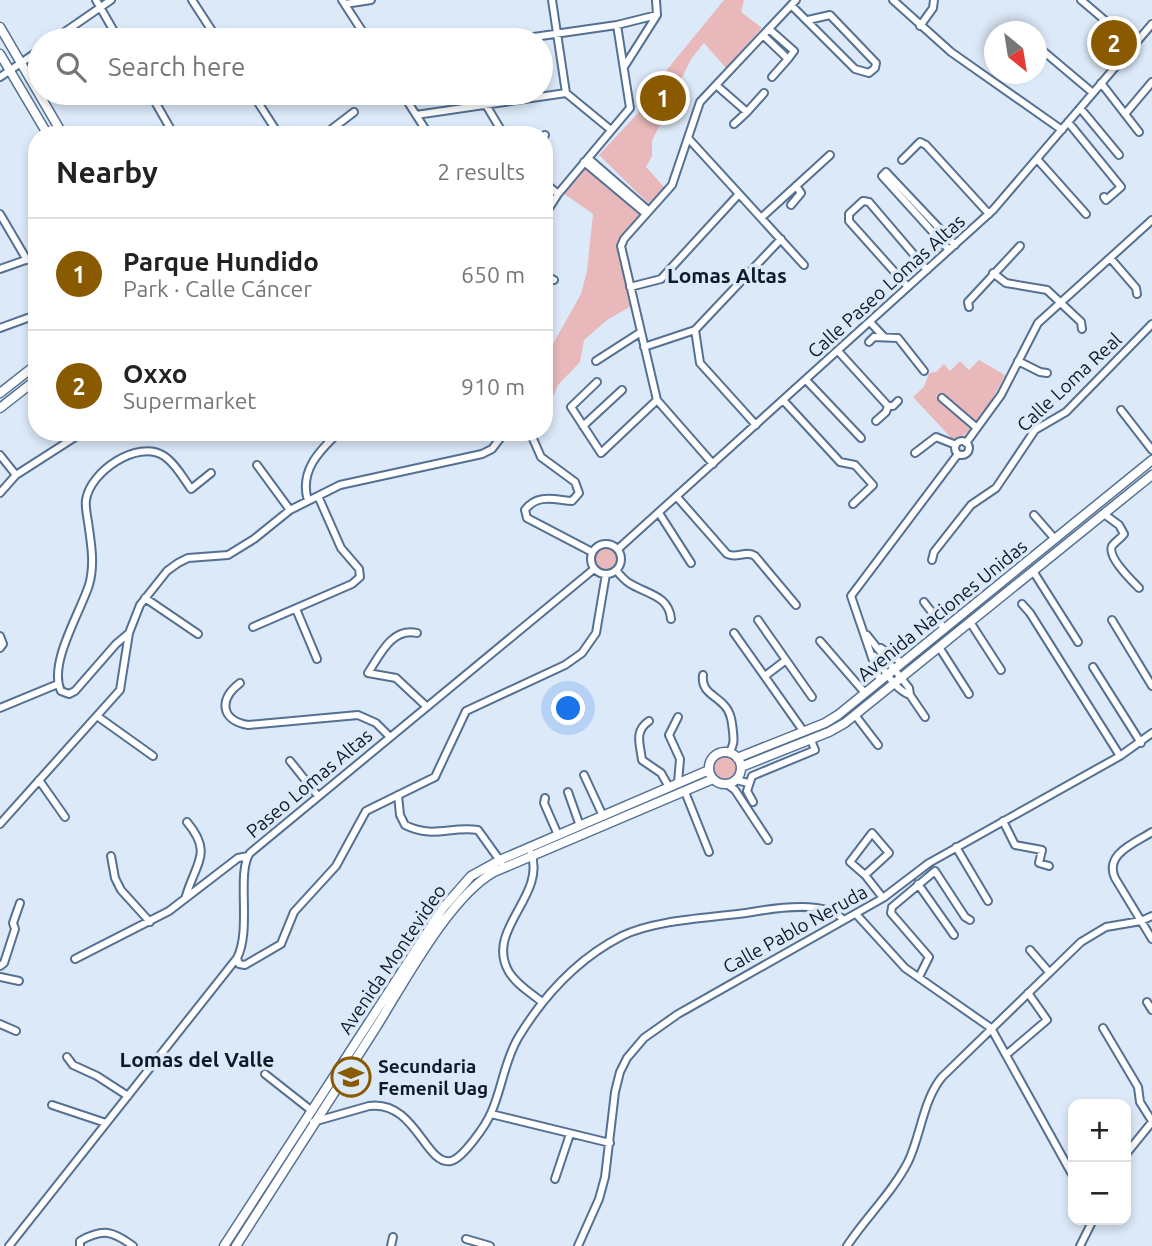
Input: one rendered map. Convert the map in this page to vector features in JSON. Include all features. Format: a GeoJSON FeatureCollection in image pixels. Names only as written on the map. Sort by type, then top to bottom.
{"type":"FeatureCollection","features":[{"type":"Feature","properties":{"kind":"street"},"geometry":{"type":"LineString","coordinates":[[68,28],[98,3],[111,0]]}},
{"type":"Feature","properties":{"kind":"street"},"geometry":{"type":"LineString","coordinates":[[192,0],[210,28]]}},
{"type":"Feature","properties":{"kind":"street"},"geometry":{"type":"LineString","coordinates":[[360,28],[344,2],[371,0]]}},
{"type":"Feature","properties":{"kind":"street"},"geometry":{"type":"LineString","coordinates":[[552,0],[566,93],[611,130]]}},
{"type":"Feature","properties":{"kind":"street"},"geometry":{"type":"LineString","coordinates":[[624,68],[657,15],[656,0]]}},
{"type":"Feature","properties":{"kind":"street"},"geometry":{"type":"LineString","coordinates":[[893,0],[951,52],[1062,130]]}},
{"type":"Feature","properties":{"kind":"street"},"geometry":{"type":"LineString","coordinates":[[920,26],[933,8],[934,0]]}},
{"type":"Feature","properties":{"kind":"street"},"geometry":{"type":"LineString","coordinates":[[1081,0],[1134,44]]}},
{"type":"Feature","properties":{"kind":"street"},"geometry":{"type":"LineString","coordinates":[[713,464],[657,400],[621,246],[624,239],[673,185],[700,102],[794,1],[808,20],[855,69],[869,73],[875,68],[876,62],[830,15],[808,20]]}},
{"type":"Feature","properties":{"kind":"street"},"geometry":{"type":"LineString","coordinates":[[98,3],[112,28]]}},
{"type":"Feature","properties":{"kind":"street"},"geometry":{"type":"LineString","coordinates":[[553,35],[617,25],[657,15]]}},
{"type":"Feature","properties":{"kind":"street","name":"Calle Paseo Lomas Altas"},"geometry":{"type":"LineString","coordinates":[[618,549],[989,214],[1152,24]]}},
{"type":"Feature","properties":{"kind":"street"},"geometry":{"type":"LineString","coordinates":[[553,202],[630,108],[617,25]]}},
{"type":"Feature","properties":{"kind":"street"},"geometry":{"type":"LineString","coordinates":[[0,27],[28,74]]}},
{"type":"Feature","properties":{"kind":"street"},"geometry":{"type":"LineString","coordinates":[[769,29],[794,51],[772,77]]}},
{"type":"Feature","properties":{"kind":"street"},"geometry":{"type":"LineString","coordinates":[[763,35],[788,59]]}},
{"type":"Feature","properties":{"kind":"street"},"geometry":{"type":"LineString","coordinates":[[0,54],[28,101]]}},
{"type":"Feature","properties":{"kind":"street"},"geometry":{"type":"LineString","coordinates":[[1047,54],[1093,93]]}},
{"type":"Feature","properties":{"kind":"street"},"geometry":{"type":"LineString","coordinates":[[0,77],[28,59]]}},
{"type":"Feature","properties":{"kind":"street"},"geometry":{"type":"LineString","coordinates":[[1125,114],[1152,82]]}},
{"type":"Feature","properties":{"kind":"street"},"geometry":{"type":"LineString","coordinates":[[1101,83],[1139,132]]}},
{"type":"Feature","properties":{"kind":"street"},"geometry":{"type":"LineString","coordinates":[[716,85],[747,111]]}},
{"type":"Feature","properties":{"kind":"street"},"geometry":{"type":"LineString","coordinates":[[553,95],[566,93]]}},
{"type":"Feature","properties":{"kind":"street"},"geometry":{"type":"LineString","coordinates":[[734,124],[764,93]]}},
{"type":"Feature","properties":{"kind":"street"},"geometry":{"type":"LineString","coordinates":[[30,105],[43,126]]}},
{"type":"Feature","properties":{"kind":"street"},"geometry":{"type":"LineString","coordinates":[[46,105],[58,126]]}},
{"type":"Feature","properties":{"kind":"street"},"geometry":{"type":"LineString","coordinates":[[157,105],[169,126]]}},
{"type":"Feature","properties":{"kind":"street"},"geometry":{"type":"LineString","coordinates":[[260,105],[273,126]]}},
{"type":"Feature","properties":{"kind":"street"},"geometry":{"type":"LineString","coordinates":[[410,105],[423,126]]}},
{"type":"Feature","properties":{"kind":"street"},"geometry":{"type":"LineString","coordinates":[[416,115],[486,105],[499,126]]}},
{"type":"Feature","properties":{"kind":"street"},"geometry":{"type":"LineString","coordinates":[[1080,108],[1119,155]]}},
{"type":"Feature","properties":{"kind":"street"},"geometry":{"type":"LineString","coordinates":[[336,126],[355,112]]}},
{"type":"Feature","properties":{"kind":"street"},"geometry":{"type":"LineString","coordinates":[[1068,122],[1121,187],[1107,200],[1104,197]]}},
{"type":"Feature","properties":{"kind":"street"},"geometry":{"type":"LineString","coordinates":[[688,138],[804,265]]}},
{"type":"Feature","properties":{"kind":"street"},"geometry":{"type":"LineString","coordinates":[[902,160],[920,142],[926,145],[989,214]]}},
{"type":"Feature","properties":{"kind":"street"},"geometry":{"type":"LineString","coordinates":[[761,218],[830,155]]}},
{"type":"Feature","properties":{"kind":"street"},"geometry":{"type":"LineString","coordinates":[[1037,159],[1086,214]]}},
{"type":"Feature","properties":{"kind":"street"},"geometry":{"type":"LineString","coordinates":[[586,160],[648,213]]}},
{"type":"Feature","properties":{"kind":"street"},"geometry":{"type":"LineString","coordinates":[[886,172],[952,247],[882,176],[886,172]]}},
{"type":"Feature","properties":{"kind":"street"},"geometry":{"type":"LineString","coordinates":[[791,205],[801,193],[796,186]]}},
{"type":"Feature","properties":{"kind":"street"},"geometry":{"type":"LineString","coordinates":[[553,190],[558,194]]}},
{"type":"Feature","properties":{"kind":"street"},"geometry":{"type":"LineString","coordinates":[[630,287],[661,279],[739,194]]}},
{"type":"Feature","properties":{"kind":"street"},"geometry":{"type":"LineString","coordinates":[[908,287],[849,220],[849,214],[863,201],[869,202],[928,270]]}},
{"type":"Feature","properties":{"kind":"street"},"geometry":{"type":"LineString","coordinates":[[0,214],[27,260],[0,269]]}},
{"type":"Feature","properties":{"kind":"street"},"geometry":{"type":"LineString","coordinates":[[966,443],[1001,395],[1038,323],[1152,220]]}},
{"type":"Feature","properties":{"kind":"street"},"geometry":{"type":"LineString","coordinates":[[644,347],[695,330],[781,239]]}},
{"type":"Feature","properties":{"kind":"street"},"geometry":{"type":"LineString","coordinates":[[969,307],[968,302],[1020,246]]}},
{"type":"Feature","properties":{"kind":"street"},"geometry":{"type":"LineString","coordinates":[[1111,259],[1136,288],[1137,294]]}},
{"type":"Feature","properties":{"kind":"street"},"geometry":{"type":"LineString","coordinates":[[993,273],[1006,284],[1047,290],[1081,323],[1082,329]]}},
{"type":"Feature","properties":{"kind":"street"},"geometry":{"type":"LineString","coordinates":[[0,328],[28,319]]}},
{"type":"Feature","properties":{"kind":"street"},"geometry":{"type":"LineString","coordinates":[[870,322],[884,337]]}},
{"type":"Feature","properties":{"kind":"street","name":"Calle Loma Real"},"geometry":{"type":"LineString","coordinates":[[932,560],[934,552],[969,507],[996,488],[1037,428],[1066,412],[1152,324]]}},
{"type":"Feature","properties":{"kind":"street"},"geometry":{"type":"LineString","coordinates":[[695,330],[700,363],[756,425]]}},
{"type":"Feature","properties":{"kind":"street"},"geometry":{"type":"LineString","coordinates":[[596,362],[640,332]]}},
{"type":"Feature","properties":{"kind":"street"},"geometry":{"type":"LineString","coordinates":[[869,342],[874,337],[898,338],[924,371]]}},
{"type":"Feature","properties":{"kind":"street"},"geometry":{"type":"LineString","coordinates":[[838,351],[888,406]]}},
{"type":"Feature","properties":{"kind":"street"},"geometry":{"type":"LineString","coordinates":[[1018,361],[1047,373]]}},
{"type":"Feature","properties":{"kind":"street"},"geometry":{"type":"LineString","coordinates":[[0,393],[28,371]]}},
{"type":"Feature","properties":{"kind":"street"},"geometry":{"type":"LineString","coordinates":[[806,380],[861,438]]}},
{"type":"Feature","properties":{"kind":"street"},"geometry":{"type":"LineString","coordinates":[[597,382],[570,407],[601,453],[657,400]]}},
{"type":"Feature","properties":{"kind":"street"},"geometry":{"type":"LineString","coordinates":[[0,408],[28,386]]}},
{"type":"Feature","properties":{"kind":"street"},"geometry":{"type":"LineString","coordinates":[[583,426],[622,390]]}},
{"type":"Feature","properties":{"kind":"street"},"geometry":{"type":"LineString","coordinates":[[942,398],[977,428]]}},
{"type":"Feature","properties":{"kind":"street"},"geometry":{"type":"LineString","coordinates":[[783,400],[840,462],[855,465],[873,485],[853,504]]}},
{"type":"Feature","properties":{"kind":"street"},"geometry":{"type":"LineString","coordinates":[[888,406],[893,406],[898,401]]}},
{"type":"Feature","properties":{"kind":"street"},"geometry":{"type":"LineString","coordinates":[[876,421],[886,412],[888,406]]}},
{"type":"Feature","properties":{"kind":"street"},"geometry":{"type":"LineString","coordinates":[[1121,410],[1152,450]]}},
{"type":"Feature","properties":{"kind":"street"},"geometry":{"type":"LineString","coordinates":[[915,453],[936,437],[956,445]]}},
{"type":"Feature","properties":{"kind":"street"},"geometry":{"type":"LineString","coordinates":[[0,493],[16,475],[68,441]]}},
{"type":"Feature","properties":{"kind":"street"},"geometry":{"type":"LineString","coordinates":[[308,501],[306,480],[309,467],[329,441]]}},
{"type":"Feature","properties":{"kind":"street"},"geometry":{"type":"LineString","coordinates":[[0,824],[120,690],[129,633],[145,598],[178,563],[188,558],[228,555],[254,539],[290,510],[352,481],[482,454],[499,441]]}},
{"type":"Feature","properties":{"kind":"street"},"geometry":{"type":"LineString","coordinates":[[534,441],[541,457],[575,482],[579,493],[572,501],[551,498],[530,503],[525,510],[527,518],[592,552]]}},
{"type":"Feature","properties":{"kind":"street"},"geometry":{"type":"LineString","coordinates":[[956,445],[959,442],[966,443]]}},
{"type":"Feature","properties":{"kind":"street"},"geometry":{"type":"LineString","coordinates":[[880,681],[851,596],[958,454],[967,453],[969,447],[966,443]]}},
{"type":"Feature","properties":{"kind":"street"},"geometry":{"type":"LineString","coordinates":[[956,445],[958,454]]}},
{"type":"Feature","properties":{"kind":"street"},"geometry":{"type":"LineString","coordinates":[[129,633],[75,691],[65,694],[58,684],[62,653],[92,572],[93,557],[86,500],[101,474],[128,455],[143,451],[164,456],[191,489],[211,473]]}},
{"type":"Feature","properties":{"kind":"street"},"geometry":{"type":"LineString","coordinates":[[0,455],[16,475]]}},
{"type":"Feature","properties":{"kind":"street","name":"Avenida Naciones Unidas"},"geometry":{"type":"LineString","coordinates":[[733,755],[804,732],[831,720],[1152,460]]}},
{"type":"Feature","properties":{"kind":"street"},"geometry":{"type":"LineString","coordinates":[[257,465],[290,510]]}},
{"type":"Feature","properties":{"kind":"street","name":"Avenida Naciones Unidas"},"geometry":{"type":"LineString","coordinates":[[741,767],[838,728],[1152,475]]}},
{"type":"Feature","properties":{"kind":"street"},"geometry":{"type":"LineString","coordinates":[[253,627],[352,584],[360,577],[359,569],[341,548],[318,496]]}},
{"type":"Feature","properties":{"kind":"street"},"geometry":{"type":"LineString","coordinates":[[677,496],[727,554],[755,556],[796,605]]}},
{"type":"Feature","properties":{"kind":"street"},"geometry":{"type":"LineString","coordinates":[[659,513],[691,563]]}},
{"type":"Feature","properties":{"kind":"street"},"geometry":{"type":"LineString","coordinates":[[1104,514],[1122,528],[1124,534],[1113,545],[1112,553],[1125,575],[1139,588]]}},
{"type":"Feature","properties":{"kind":"street"},"geometry":{"type":"LineString","coordinates":[[1034,515],[1054,538]]}},
{"type":"Feature","properties":{"kind":"street"},"geometry":{"type":"LineString","coordinates":[[604,543],[618,549],[621,562],[616,570],[606,574],[594,569],[590,561],[594,548],[604,543]]}},
{"type":"Feature","properties":{"kind":"street","name":"Paseo Lomas Altas"},"geometry":{"type":"LineString","coordinates":[[9,1246],[237,958],[242,944],[244,865],[248,856],[389,736],[594,569]]}},
{"type":"Feature","properties":{"kind":"street"},"geometry":{"type":"LineString","coordinates":[[616,570],[631,585],[662,600],[668,606],[671,619]]}},
{"type":"Feature","properties":{"kind":"street"},"geometry":{"type":"LineString","coordinates":[[1033,571],[1078,642]]}},
{"type":"Feature","properties":{"kind":"street"},"geometry":{"type":"LineString","coordinates":[[237,958],[239,964],[245,965],[279,946],[294,912],[336,866],[366,811],[435,777],[469,709],[565,665],[582,653],[596,633],[606,574]]}},
{"type":"Feature","properties":{"kind":"street"},"geometry":{"type":"LineString","coordinates":[[145,598],[198,634]]}},
{"type":"Feature","properties":{"kind":"street"},"geometry":{"type":"LineString","coordinates":[[924,602],[944,628]]}},
{"type":"Feature","properties":{"kind":"street"},"geometry":{"type":"LineString","coordinates":[[1022,604],[1120,756]]}},
{"type":"Feature","properties":{"kind":"street"},"geometry":{"type":"LineString","coordinates":[[296,609],[317,659]]}},
{"type":"Feature","properties":{"kind":"street"},"geometry":{"type":"LineString","coordinates":[[758,620],[812,697]]}},
{"type":"Feature","properties":{"kind":"street"},"geometry":{"type":"LineString","coordinates":[[1112,620],[1152,685]]}},
{"type":"Feature","properties":{"kind":"street"},"geometry":{"type":"LineString","coordinates":[[970,622],[1002,670]]}},
{"type":"Feature","properties":{"kind":"street"},"geometry":{"type":"LineString","coordinates":[[863,631],[895,669],[904,692],[910,695],[925,717]]}},
{"type":"Feature","properties":{"kind":"street"},"geometry":{"type":"LineString","coordinates":[[416,633],[405,632],[394,637],[368,673],[396,678],[426,706]]}},
{"type":"Feature","properties":{"kind":"street"},"geometry":{"type":"LineString","coordinates":[[734,633],[804,732]]}},
{"type":"Feature","properties":{"kind":"street"},"geometry":{"type":"LineString","coordinates":[[0,636],[3,644],[0,648]]}},
{"type":"Feature","properties":{"kind":"street"},"geometry":{"type":"LineString","coordinates":[[820,641],[865,693]]}},
{"type":"Feature","properties":{"kind":"street"},"geometry":{"type":"LineString","coordinates":[[939,647],[969,694]]}},
{"type":"Feature","properties":{"kind":"street"},"geometry":{"type":"LineString","coordinates":[[870,652],[895,669]]}},
{"type":"Feature","properties":{"kind":"street"},"geometry":{"type":"LineString","coordinates":[[765,676],[786,660]]}},
{"type":"Feature","properties":{"kind":"street"},"geometry":{"type":"LineString","coordinates":[[1093,667],[1141,743]]}},
{"type":"Feature","properties":{"kind":"street"},"geometry":{"type":"LineString","coordinates":[[703,675],[704,689],[724,705],[732,720],[733,755],[741,767],[731,782]]}},
{"type":"Feature","properties":{"kind":"street"},"geometry":{"type":"LineString","coordinates":[[240,683],[228,695],[225,708],[228,715],[240,724],[358,715],[376,723],[389,736]]}},
{"type":"Feature","properties":{"kind":"street"},"geometry":{"type":"LineString","coordinates":[[0,708],[58,684]]}},
{"type":"Feature","properties":{"kind":"street"},"geometry":{"type":"LineString","coordinates":[[855,715],[878,745]]}},
{"type":"Feature","properties":{"kind":"street"},"geometry":{"type":"LineString","coordinates":[[97,716],[153,756]]}},
{"type":"Feature","properties":{"kind":"street"},"geometry":{"type":"LineString","coordinates":[[678,717],[669,735],[680,759],[678,783]]}},
{"type":"Feature","properties":{"kind":"street"},"geometry":{"type":"LineString","coordinates":[[649,721],[641,726],[638,733],[642,760],[661,773],[669,787]]}},
{"type":"Feature","properties":{"kind":"street","name":"Calle Pablo Neruda"},"geometry":{"type":"LineString","coordinates":[[578,1246],[599,1199],[620,1072],[626,1058],[644,1038],[678,1014],[883,898],[916,871],[956,847],[1120,756],[1152,733]]}},
{"type":"Feature","properties":{"kind":"street"},"geometry":{"type":"LineString","coordinates":[[752,802],[747,790],[752,776],[815,750],[811,740]]}},
{"type":"Feature","properties":{"kind":"street"},"geometry":{"type":"LineString","coordinates":[[733,755],[715,756],[709,770],[713,779],[719,783],[748,783]]}},
{"type":"Feature","properties":{"kind":"street"},"geometry":{"type":"LineString","coordinates":[[290,761],[318,796]]}},
{"type":"Feature","properties":{"kind":"street","name":"Avenida Montevideo"},"geometry":{"type":"LineString","coordinates":[[531,852],[558,835],[709,770]]}},
{"type":"Feature","properties":{"kind":"street"},"geometry":{"type":"LineString","coordinates":[[584,775],[603,816]]}},
{"type":"Feature","properties":{"kind":"street","name":"Avenida Montevideo"},"geometry":{"type":"LineString","coordinates":[[236,1246],[262,1196],[311,1117],[447,911],[502,864],[713,779]]}},
{"type":"Feature","properties":{"kind":"street"},"geometry":{"type":"LineString","coordinates":[[39,780],[65,817]]}},
{"type":"Feature","properties":{"kind":"street"},"geometry":{"type":"LineString","coordinates":[[731,782],[768,839]]}},
{"type":"Feature","properties":{"kind":"street"},"geometry":{"type":"LineString","coordinates":[[568,792],[580,826]]}},
{"type":"Feature","properties":{"kind":"street"},"geometry":{"type":"LineString","coordinates":[[685,792],[709,852]]}},
{"type":"Feature","properties":{"kind":"street"},"geometry":{"type":"LineString","coordinates":[[398,795],[400,815],[405,825],[435,833],[461,828],[478,830],[502,864]]}},
{"type":"Feature","properties":{"kind":"street"},"geometry":{"type":"LineString","coordinates":[[545,798],[544,803],[558,835]]}},
{"type":"Feature","properties":{"kind":"street"},"geometry":{"type":"LineString","coordinates":[[1003,821],[1015,845],[1042,850],[1039,863],[1049,866]]}},
{"type":"Feature","properties":{"kind":"street"},"geometry":{"type":"LineString","coordinates":[[185,898],[202,848],[200,837],[187,822]]}},
{"type":"Feature","properties":{"kind":"street"},"geometry":{"type":"LineString","coordinates":[[1152,832],[1117,855],[1111,867],[1152,939]]}},
{"type":"Feature","properties":{"kind":"street"},"geometry":{"type":"LineString","coordinates":[[865,875],[889,853],[872,833],[850,862],[865,875],[883,898]]}},
{"type":"Feature","properties":{"kind":"street"},"geometry":{"type":"LineString","coordinates":[[956,847],[988,901]]}},
{"type":"Feature","properties":{"kind":"street"},"geometry":{"type":"LineString","coordinates":[[531,852],[534,866],[530,886],[507,930],[504,950],[510,974],[542,1003]]}},
{"type":"Feature","properties":{"kind":"street"},"geometry":{"type":"LineString","coordinates":[[111,856],[115,878],[121,890],[150,922]]}},
{"type":"Feature","properties":{"kind":"street"},"geometry":{"type":"LineString","coordinates":[[75,959],[150,922],[238,858],[248,856]]}},
{"type":"Feature","properties":{"kind":"street"},"geometry":{"type":"LineString","coordinates":[[919,977],[929,957],[890,910],[932,873],[938,873],[965,917],[970,920]]}},
{"type":"Feature","properties":{"kind":"street"},"geometry":{"type":"LineString","coordinates":[[918,884],[954,935]]}},
{"type":"Feature","properties":{"kind":"street"},"geometry":{"type":"LineString","coordinates":[[0,966],[4,963],[15,929],[13,923],[20,902]]}},
{"type":"Feature","properties":{"kind":"street"},"geometry":{"type":"LineString","coordinates":[[265,1074],[311,1117],[369,1106],[389,1108],[416,1129],[433,1156],[445,1161],[457,1158],[491,1114],[509,1056],[542,1003],[578,965],[633,931],[675,922],[790,908],[829,909],[835,911],[843,920]]}},
{"type":"Feature","properties":{"kind":"street"},"geometry":{"type":"LineString","coordinates":[[856,914],[905,968],[991,1028],[1068,1167]]}},
{"type":"Feature","properties":{"kind":"street"},"geometry":{"type":"LineString","coordinates":[[847,1246],[902,1173],[913,1150],[936,1083],[1081,942],[1097,931],[1115,924],[1141,921],[1152,916]]}},
{"type":"Feature","properties":{"kind":"street"},"geometry":{"type":"LineString","coordinates":[[1030,950],[1049,972]]}},
{"type":"Feature","properties":{"kind":"street"},"geometry":{"type":"LineString","coordinates":[[0,977],[19,981]]}},
{"type":"Feature","properties":{"kind":"street"},"geometry":{"type":"LineString","coordinates":[[1006,1055],[1047,1020],[1028,993]]}},
{"type":"Feature","properties":{"kind":"street"},"geometry":{"type":"LineString","coordinates":[[1147,1002],[1152,1010]]}},
{"type":"Feature","properties":{"kind":"street"},"geometry":{"type":"LineString","coordinates":[[0,1024],[16,1031]]}},
{"type":"Feature","properties":{"kind":"street"},"geometry":{"type":"LineString","coordinates":[[1103,1028],[1138,1087],[1140,1102],[1152,1121],[1131,1148]]}},
{"type":"Feature","properties":{"kind":"street"},"geometry":{"type":"LineString","coordinates":[[67,1058],[73,1065],[97,1076],[128,1096]]}},
{"type":"Feature","properties":{"kind":"street"},"geometry":{"type":"LineString","coordinates":[[52,1105],[106,1124]]}},
{"type":"Feature","properties":{"kind":"street"},"geometry":{"type":"LineString","coordinates":[[491,1114],[610,1143]]}},
{"type":"Feature","properties":{"kind":"street"},"geometry":{"type":"LineString","coordinates":[[555,1179],[570,1134]]}},
{"type":"Feature","properties":{"kind":"street","name":"Avenida Montevideo"},"geometry":{"type":"LineString","coordinates":[[224,1246],[262,1196]]}},
{"type":"Feature","properties":{"kind":"street"},"geometry":{"type":"LineString","coordinates":[[1080,1246],[1090,1225]]}},
{"type":"Feature","properties":{"kind":"street"},"geometry":{"type":"LineString","coordinates":[[80,1246],[80,1241],[94,1233],[115,1233],[133,1246]]}},
{"type":"Feature","properties":{"kind":"street"},"geometry":{"type":"LineString","coordinates":[[391,1246],[393,1237]]}},
{"type":"Feature","properties":{"kind":"street"},"geometry":{"type":"LineString","coordinates":[[466,1239],[491,1246]]}},
{"type":"Feature","properties":{"kind":"shaded area"},"geometry":{"type":"Polygon","coordinates":[[[724,0],[744,0],[741,12],[762,28],[726,68],[704,43],[691,59],[652,141],[652,156],[646,167],[664,187],[650,205],[599,155],[666,83],[661,77],[724,0]]]}},
{"type":"Feature","properties":{"kind":"shaded area"},"geometry":{"type":"Polygon","coordinates":[[[585,167],[642,215],[617,242],[631,306],[607,320],[584,340],[580,362],[558,385],[553,396],[553,344],[581,294],[587,271],[593,214],[563,193],[585,167]]]}},
{"type":"Feature","properties":{"kind":"shaded area"},"geometry":{"type":"Polygon","coordinates":[[[979,360],[1005,375],[977,421],[955,442],[913,397],[924,387],[929,373],[936,372],[944,364],[950,371],[960,361],[969,370],[979,360]]]}},
{"type":"Feature","properties":{"kind":"shaded area"},"geometry":{"type":"Polygon","coordinates":[[[606,548],[614,551],[617,559],[614,567],[606,570],[598,567],[595,559],[598,551],[606,548]]]}},
{"type":"Feature","properties":{"kind":"shaded area"},"geometry":{"type":"Polygon","coordinates":[[[725,753],[731,754],[739,762],[739,774],[731,782],[725,783],[719,782],[711,774],[710,768],[711,762],[719,754],[725,753]]]}},
{"type":"Feature","properties":{"kind":"place","name":"Oxxo"},"geometry":{"type":"Point","coordinates":[1114,43]}},
{"type":"Feature","properties":{"kind":"place","name":"Parque Hundido"},"geometry":{"type":"Point","coordinates":[663,98]}},
{"type":"Feature","properties":{"kind":"place","name":"Secundaria Femenil Uag"},"geometry":{"type":"Point","coordinates":[351,1077]}},
{"type":"Feature","properties":{"kind":"district","name":"Lomas Altas"},"geometry":{"type":"Point","coordinates":[727,276]}},
{"type":"Feature","properties":{"kind":"district","name":"Lomas del Valle"},"geometry":{"type":"Point","coordinates":[197,1060]}}]}
